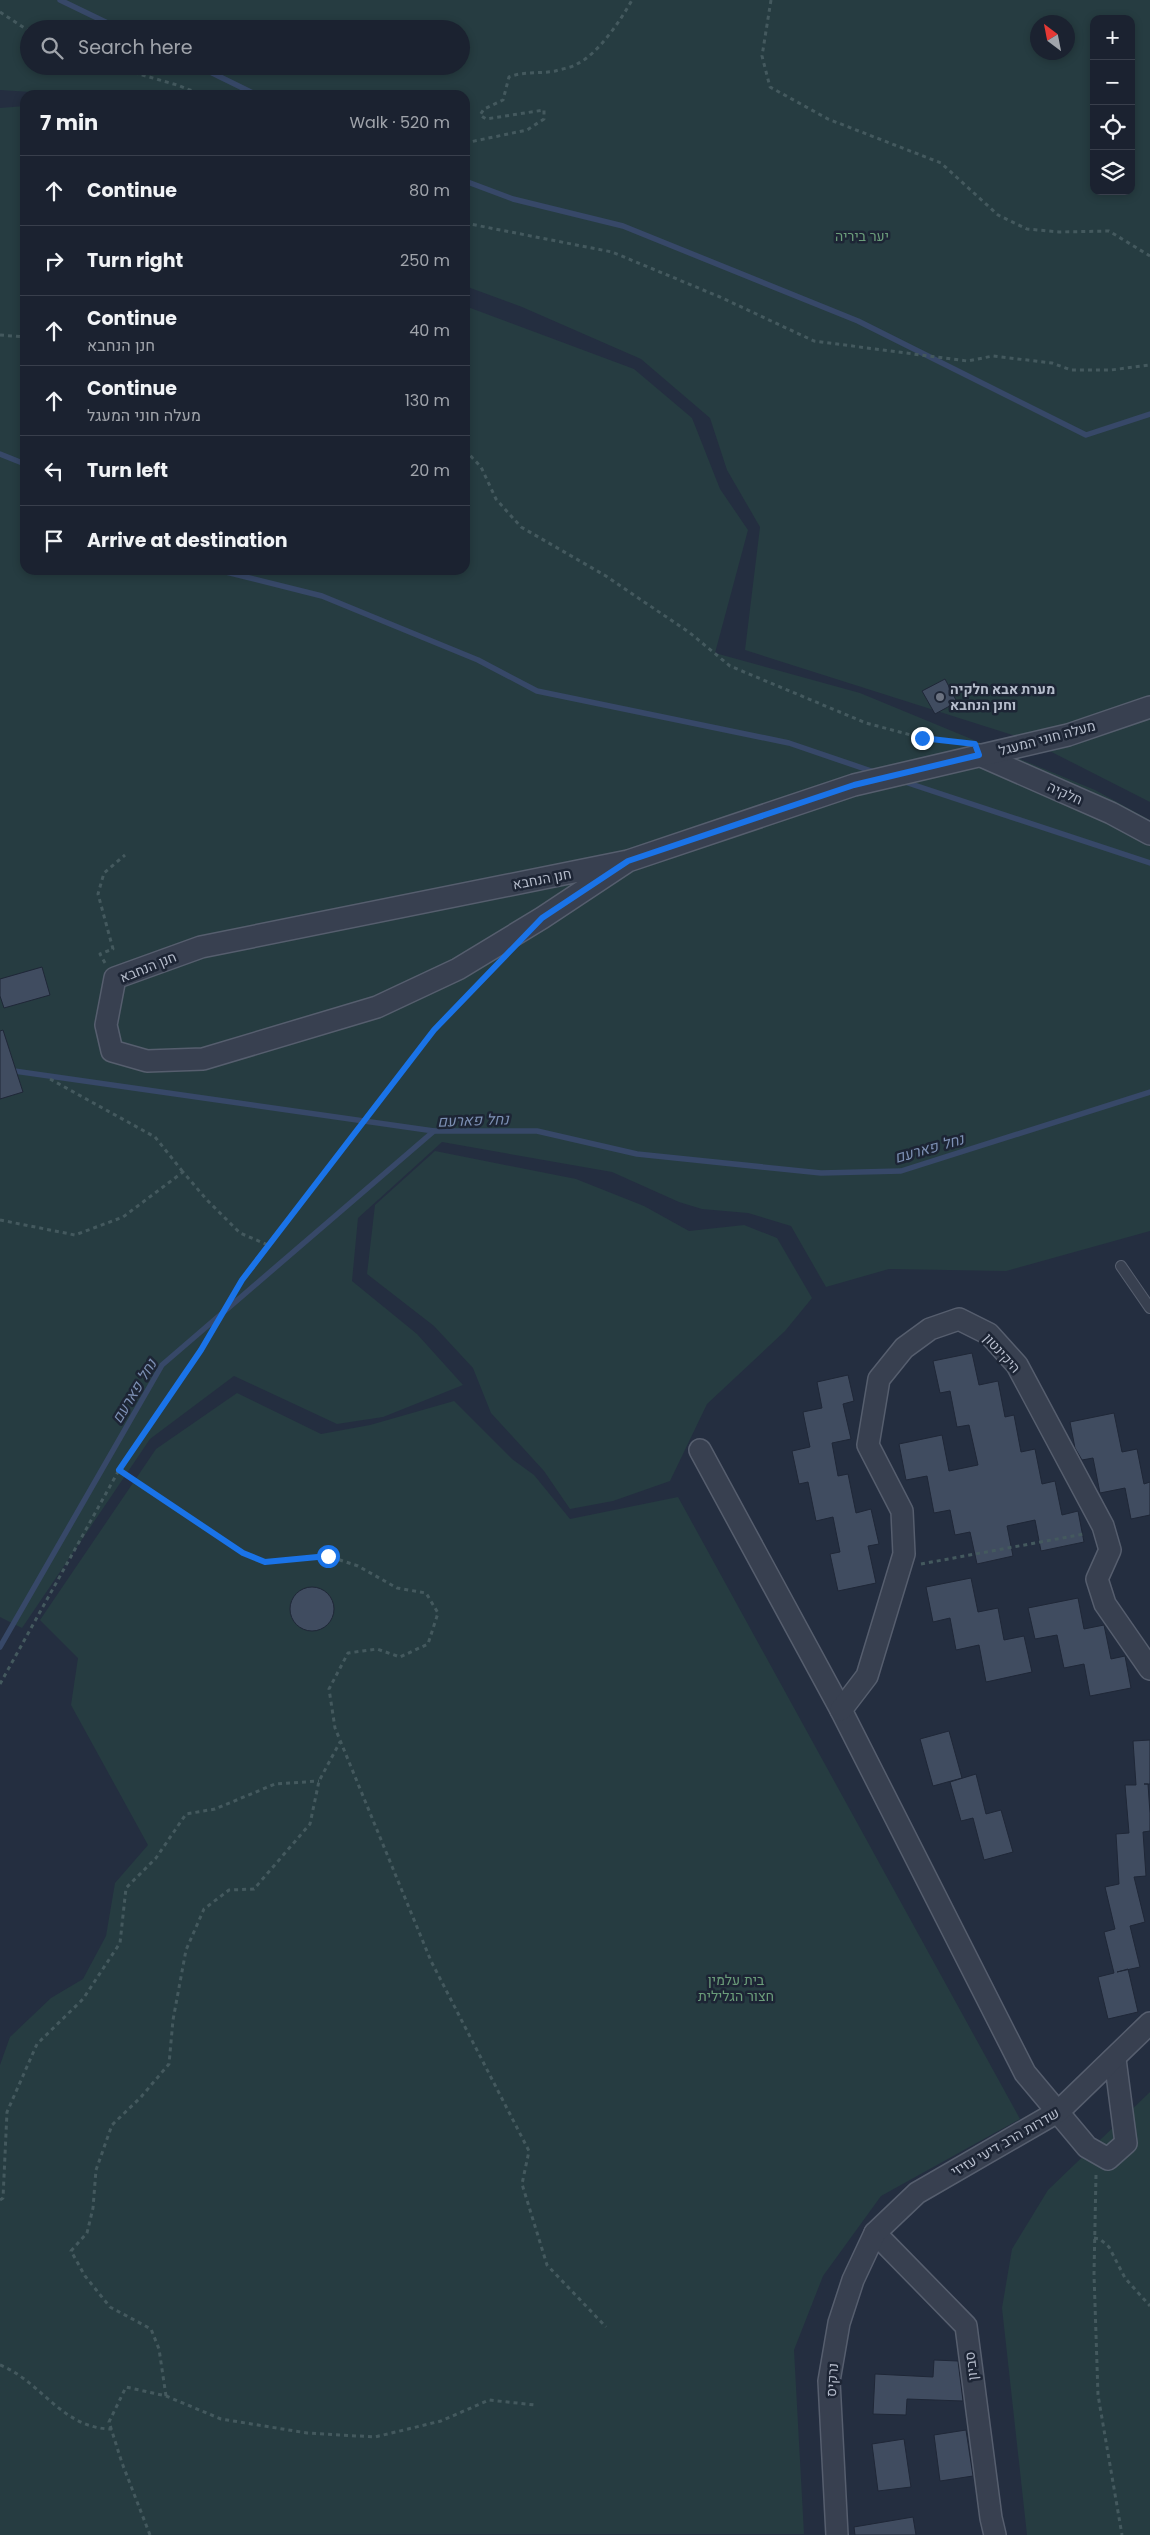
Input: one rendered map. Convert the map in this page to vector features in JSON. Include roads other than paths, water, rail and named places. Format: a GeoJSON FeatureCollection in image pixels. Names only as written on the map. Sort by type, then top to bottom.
{"type":"FeatureCollection","features":[{"type":"Feature","properties":{"kind":"street","name":"מעלה חוני המעגל"},"geometry":{"type":"LineString","coordinates":[[628,861],[854,785],[1068,735],[1150,707]]}},
{"type":"Feature","properties":{"kind":"street","name":"חלקיה"},"geometry":{"type":"LineString","coordinates":[[979,755],[1110,813],[1150,834]]}},
{"type":"Feature","properties":{"kind":"street","name":"חנן הנחבא"},"geometry":{"type":"LineString","coordinates":[[628,861],[542,918],[458,969],[386,1002],[203,1059],[147,1061],[112,1051],[106,1025],[115,978],[201,947],[628,861]]}},
{"type":"Feature","properties":{"kind":"street","name":"היקינטון"},"geometry":{"type":"LineString","coordinates":[[841,1710],[867,1676],[904,1554],[902,1511],[868,1445],[879,1380],[904,1348],[930,1329],[959,1319],[989,1334],[1017,1365],[1104,1530],[1110,1550],[1097,1580],[1105,1604],[1150,1669]]}},
{"type":"Feature","properties":{"kind":"street"},"geometry":{"type":"LineString","coordinates":[[700,1450],[841,1710],[1025,2073],[1059,2111],[1087,2148],[1108,2159],[1126,2143],[1116,2059]]}},
{"type":"Feature","properties":{"kind":"street","name":"שדרות הרב דיעי עזיזי"},"geometry":{"type":"LineString","coordinates":[[876,2233],[917,2193],[1059,2111],[1116,2059],[1150,2023]]}},
{"type":"Feature","properties":{"kind":"street","name":"נרקיס"},"geometry":{"type":"LineString","coordinates":[[837,2535],[829,2381],[839,2323],[853,2280],[876,2233]]}},
{"type":"Feature","properties":{"kind":"street","name":"סביון"},"geometry":{"type":"LineString","coordinates":[[876,2233],[966,2326],[991,2518],[995,2535]]}},
{"type":"Feature","properties":{"kind":"lane"},"geometry":{"type":"LineString","coordinates":[[1120,1266],[1150,1308]]}},
{"type":"Feature","properties":{"kind":"waterway"},"geometry":{"type":"LineString","coordinates":[[60,0],[101,20]]}},
{"type":"Feature","properties":{"kind":"waterway"},"geometry":{"type":"LineString","coordinates":[[216,75],[247,90]]}},
{"type":"Feature","properties":{"kind":"waterway"},"geometry":{"type":"LineString","coordinates":[[470,183],[513,199],[623,226],[858,321],[1086,435],[1150,414]]}},
{"type":"Feature","properties":{"kind":"waterway"},"geometry":{"type":"LineString","coordinates":[[0,454],[20,462]]}},
{"type":"Feature","properties":{"kind":"waterway"},"geometry":{"type":"LineString","coordinates":[[238,575],[322,596],[478,660],[537,691],[789,743],[877,773]]}},
{"type":"Feature","properties":{"kind":"waterway"},"geometry":{"type":"LineString","coordinates":[[902,781],[1150,863]]}},
{"type":"Feature","properties":{"kind":"waterway"},"geometry":{"type":"LineString","coordinates":[[0,1069],[434,1131]]}},
{"type":"Feature","properties":{"kind":"waterway","name":"נחל פארעם"},"geometry":{"type":"LineString","coordinates":[[0,1647],[162,1365],[434,1131],[537,1131],[637,1154],[821,1173],[901,1171],[1150,1092]]}},
{"type":"Feature","properties":{"kind":"place","name":"מערת אבא חלקיה וחנן הנחבא"},"geometry":{"type":"Point","coordinates":[940,697]}},
{"type":"Feature","properties":{"kind":"park label","name":"יער ביריה"},"geometry":{"type":"Point","coordinates":[862,236]}},
{"type":"Feature","properties":{"kind":"park label","name":"בית עלמין חצור הגלילית"},"geometry":{"type":"Point","coordinates":[736,1988]}}]}
